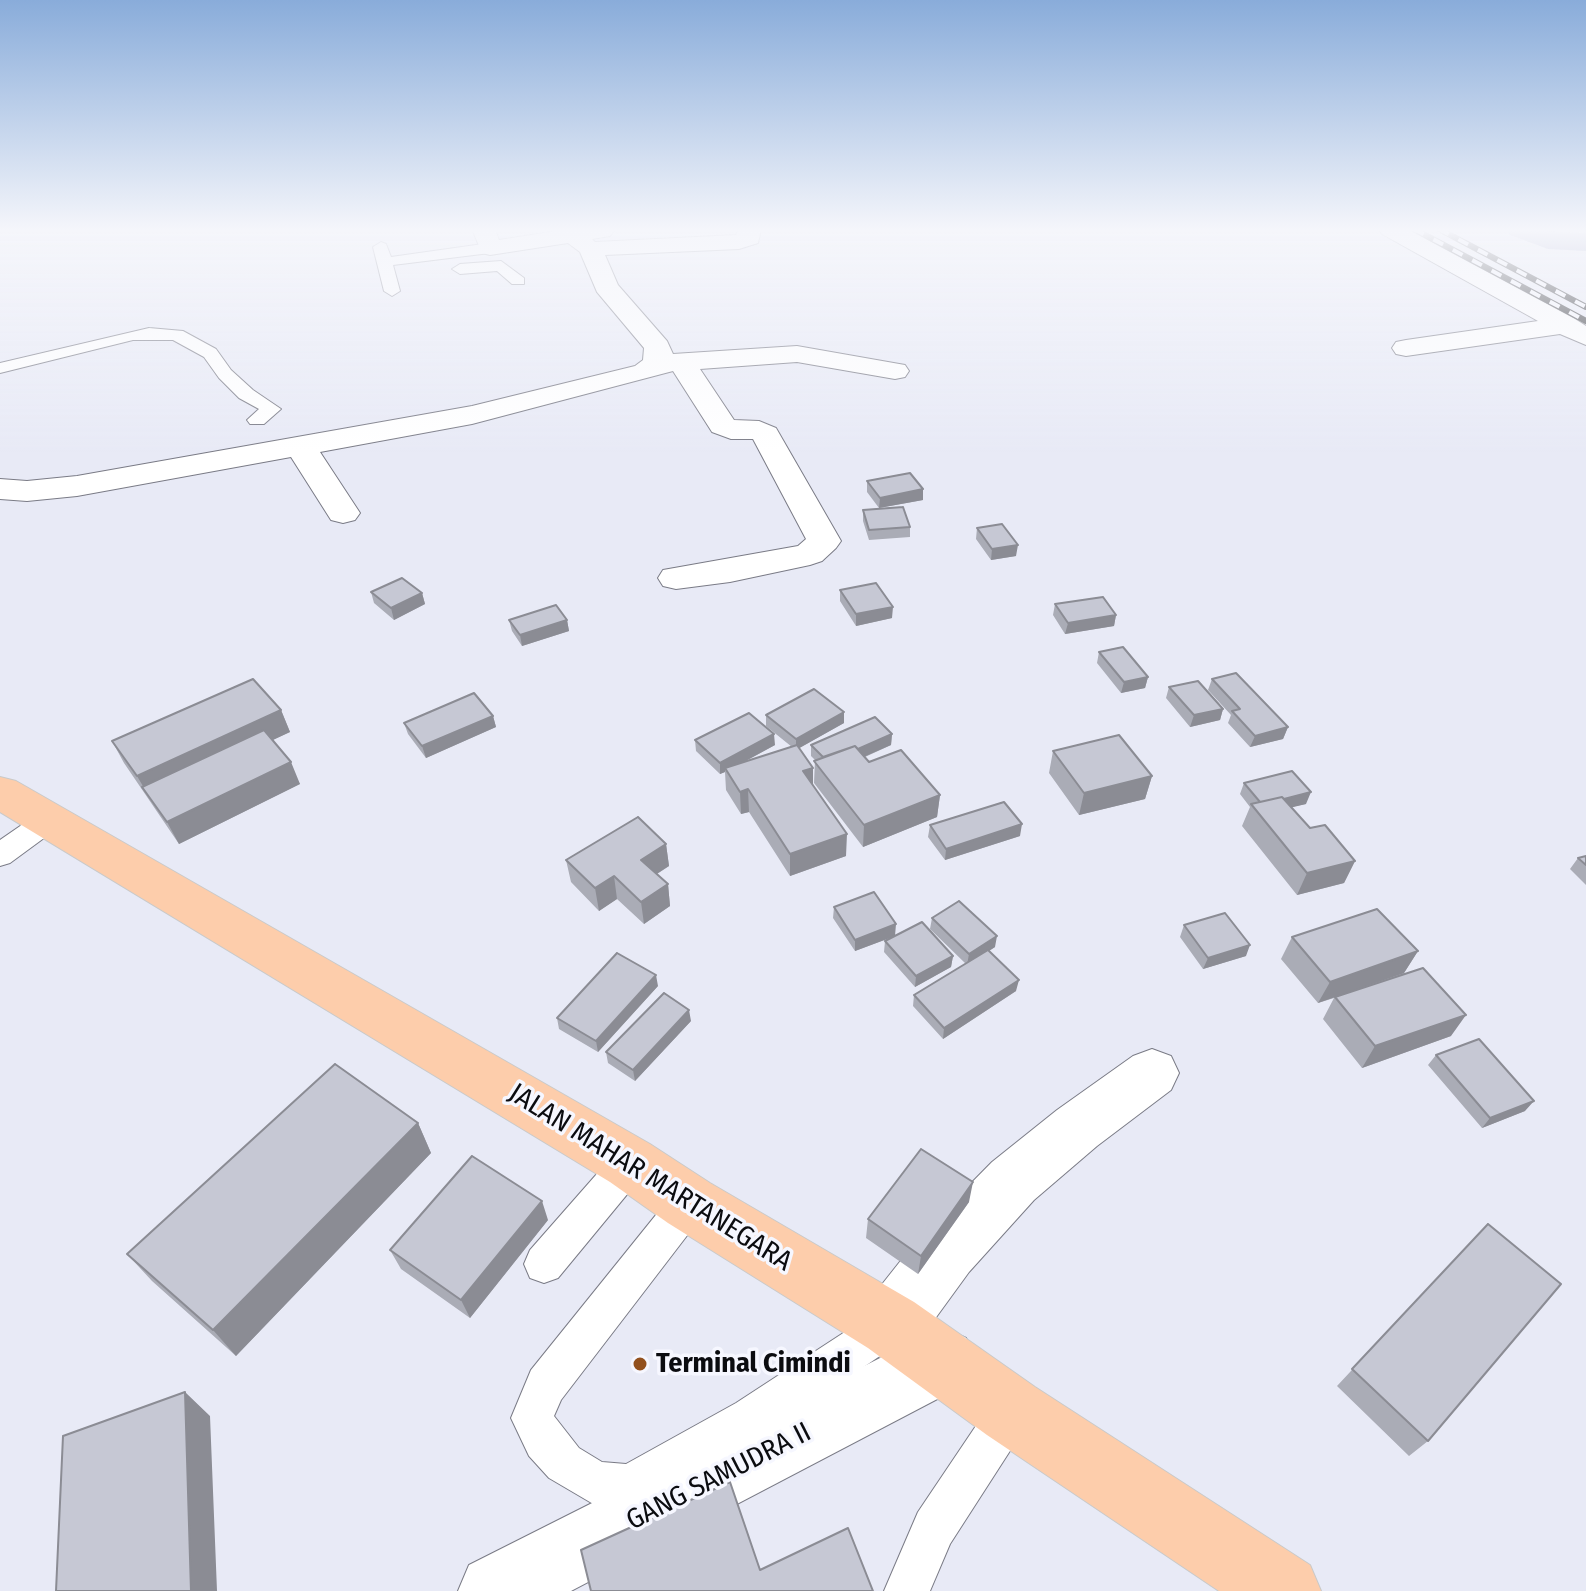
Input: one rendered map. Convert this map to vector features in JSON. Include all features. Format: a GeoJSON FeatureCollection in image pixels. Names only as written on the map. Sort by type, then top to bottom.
{"type":"FeatureCollection","features":[{"type":"Feature","properties":{"kind":"main road","name":"JALAN MAHAR MARTANEGARA"},"geometry":{"type":"LineString","coordinates":[[0,792],[630,1163],[689,1203],[917,1343],[1011,1411],[1284,1591]]}},
{"type":"Feature","properties":{"kind":"street"},"geometry":{"type":"LineString","coordinates":[[620,303],[657,347],[659,355],[723,426],[765,434],[824,541],[810,554],[730,571],[676,578]]}},
{"type":"Feature","properties":{"kind":"street"},"geometry":{"type":"LineString","coordinates":[[1525,303],[1576,331]]}},
{"type":"Feature","properties":{"kind":"street"},"geometry":{"type":"LineString","coordinates":[[1406,348],[1576,331]]}},
{"type":"Feature","properties":{"kind":"street"},"geometry":{"type":"LineString","coordinates":[[0,489],[27,491],[77,486],[472,415],[542,400],[668,363],[797,354],[895,371]]}},
{"type":"Feature","properties":{"kind":"street"},"geometry":{"type":"LineString","coordinates":[[299,444],[343,513]]}},
{"type":"Feature","properties":{"kind":"street"},"geometry":{"type":"LineString","coordinates":[[917,1343],[947,1251],[1013,1181],[1077,1128],[1152,1073]]}},
{"type":"Feature","properties":{"kind":"street","name":"GANG SAMUDRA II"},"geometry":{"type":"LineString","coordinates":[[495,1591],[917,1343]]}},
{"type":"Feature","properties":{"kind":"lane"},"geometry":{"type":"LineString","coordinates":[[0,368],[133,335],[177,335],[210,353],[225,374],[246,394],[272,409],[257,420]]}},
{"type":"Feature","properties":{"kind":"lane"},"geometry":{"type":"LineString","coordinates":[[0,855],[49,820]]}},
{"type":"Feature","properties":{"kind":"lane"},"geometry":{"type":"LineString","coordinates":[[544,1264],[630,1163]]}},
{"type":"Feature","properties":{"kind":"lane"},"geometry":{"type":"LineString","coordinates":[[689,1203],[546,1385],[532,1418],[544,1441],[564,1463],[595,1483],[629,1487],[751,1418],[917,1343]]}},
{"type":"Feature","properties":{"kind":"lane"},"geometry":{"type":"LineString","coordinates":[[907,1591],[934,1528],[1011,1411]]}},
{"type":"Feature","properties":{"kind":"building"},"geometry":{"type":"Polygon","coordinates":[[[910,473],[923,489],[880,498],[867,481],[910,473]]]}},
{"type":"Feature","properties":{"kind":"building"},"geometry":{"type":"Polygon","coordinates":[[[903,507],[910,527],[869,530],[863,510],[903,507]]]}},
{"type":"Feature","properties":{"kind":"building"},"geometry":{"type":"Polygon","coordinates":[[[1002,524],[1018,545],[992,549],[977,528],[1002,524]]]}},
{"type":"Feature","properties":{"kind":"building"},"geometry":{"type":"Polygon","coordinates":[[[402,578],[422,593],[391,608],[371,592],[402,578]]]}},
{"type":"Feature","properties":{"kind":"building"},"geometry":{"type":"Polygon","coordinates":[[[876,583],[893,607],[856,614],[840,590],[876,583]]]}},
{"type":"Feature","properties":{"kind":"building"},"geometry":{"type":"Polygon","coordinates":[[[1103,597],[1116,615],[1068,623],[1055,604],[1103,597]]]}},
{"type":"Feature","properties":{"kind":"building"},"geometry":{"type":"Polygon","coordinates":[[[556,605],[567,620],[520,635],[509,620],[556,605]]]}},
{"type":"Feature","properties":{"kind":"building"},"geometry":{"type":"Polygon","coordinates":[[[1123,647],[1148,677],[1124,682],[1099,652],[1123,647]]]}},
{"type":"Feature","properties":{"kind":"building"},"geometry":{"type":"Polygon","coordinates":[[[1236,673],[1288,727],[1255,736],[1232,711],[1240,709],[1212,679],[1236,673]]]}},
{"type":"Feature","properties":{"kind":"building"},"geometry":{"type":"Polygon","coordinates":[[[253,679],[281,710],[137,776],[112,741],[253,679]]]}},
{"type":"Feature","properties":{"kind":"building"},"geometry":{"type":"Polygon","coordinates":[[[1198,681],[1223,709],[1194,715],[1169,687],[1198,681]]]}},
{"type":"Feature","properties":{"kind":"building"},"geometry":{"type":"Polygon","coordinates":[[[814,689],[844,712],[796,739],[766,715],[814,689]]]}},
{"type":"Feature","properties":{"kind":"building"},"geometry":{"type":"Polygon","coordinates":[[[474,693],[493,716],[422,746],[404,723],[474,693]]]}},
{"type":"Feature","properties":{"kind":"building"},"geometry":{"type":"Polygon","coordinates":[[[749,713],[774,734],[720,763],[695,740],[749,713]]]}},
{"type":"Feature","properties":{"kind":"building"},"geometry":{"type":"Polygon","coordinates":[[[875,717],[892,734],[858,749],[855,746],[823,757],[811,745],[875,717]]]}},
{"type":"Feature","properties":{"kind":"building"},"geometry":{"type":"Polygon","coordinates":[[[264,730],[291,762],[167,822],[142,787],[264,730]]]}},
{"type":"Feature","properties":{"kind":"building"},"geometry":{"type":"Polygon","coordinates":[[[1119,735],[1152,776],[1084,793],[1053,751],[1119,735]]]}},
{"type":"Feature","properties":{"kind":"building"},"geometry":{"type":"Polygon","coordinates":[[[797,745],[813,768],[803,771],[847,834],[790,854],[748,789],[740,792],[725,768],[797,745]]]}},
{"type":"Feature","properties":{"kind":"building"},"geometry":{"type":"Polygon","coordinates":[[[855,746],[869,762],[901,750],[940,795],[864,825],[814,761],[855,746]]]}},
{"type":"Feature","properties":{"kind":"building"},"geometry":{"type":"Polygon","coordinates":[[[1292,771],[1311,792],[1260,802],[1244,783],[1292,771]]]}},
{"type":"Feature","properties":{"kind":"building"},"geometry":{"type":"Polygon","coordinates":[[[1282,797],[1310,828],[1325,825],[1355,861],[1307,873],[1251,804],[1282,797]]]}},
{"type":"Feature","properties":{"kind":"building"},"geometry":{"type":"Polygon","coordinates":[[[1004,802],[1022,824],[946,849],[930,825],[1004,802]]]}},
{"type":"Feature","properties":{"kind":"building"},"geometry":{"type":"Polygon","coordinates":[[[638,817],[666,844],[641,860],[668,884],[641,902],[614,876],[595,888],[566,860],[638,817]]]}},
{"type":"Feature","properties":{"kind":"building"},"geometry":{"type":"Polygon","coordinates":[[[874,892],[896,924],[855,940],[834,907],[874,892]]]}},
{"type":"Feature","properties":{"kind":"building"},"geometry":{"type":"Polygon","coordinates":[[[959,901],[997,936],[969,954],[932,918],[959,901]]]}},
{"type":"Feature","properties":{"kind":"building"},"geometry":{"type":"Polygon","coordinates":[[[1377,909],[1418,951],[1330,982],[1292,937],[1377,909]]]}},
{"type":"Feature","properties":{"kind":"building"},"geometry":{"type":"Polygon","coordinates":[[[1225,913],[1250,945],[1208,958],[1184,925],[1225,913]]]}},
{"type":"Feature","properties":{"kind":"building"},"geometry":{"type":"Polygon","coordinates":[[[922,922],[953,956],[916,976],[885,941],[922,922]]]}},
{"type":"Feature","properties":{"kind":"building"},"geometry":{"type":"Polygon","coordinates":[[[988,950],[1019,980],[944,1028],[914,995],[988,950]]]}},
{"type":"Feature","properties":{"kind":"building"},"geometry":{"type":"Polygon","coordinates":[[[617,953],[656,975],[596,1041],[557,1018],[617,953]]]}},
{"type":"Feature","properties":{"kind":"building"},"geometry":{"type":"Polygon","coordinates":[[[1423,968],[1466,1015],[1375,1046],[1335,997],[1423,968]]]}},
{"type":"Feature","properties":{"kind":"building"},"geometry":{"type":"Polygon","coordinates":[[[664,993],[689,1010],[633,1070],[606,1052],[664,993]]]}},
{"type":"Feature","properties":{"kind":"building"},"geometry":{"type":"Polygon","coordinates":[[[1479,1039],[1534,1101],[1490,1118],[1436,1055],[1479,1039]]]}},
{"type":"Feature","properties":{"kind":"building"},"geometry":{"type":"Polygon","coordinates":[[[335,1064],[418,1123],[213,1330],[127,1254],[335,1064]]]}},
{"type":"Feature","properties":{"kind":"building"},"geometry":{"type":"Polygon","coordinates":[[[921,1149],[973,1182],[921,1256],[868,1219],[921,1149]]]}},
{"type":"Feature","properties":{"kind":"building"},"geometry":{"type":"Polygon","coordinates":[[[472,1156],[542,1201],[461,1300],[390,1250],[472,1156]]]}},
{"type":"Feature","properties":{"kind":"building"},"geometry":{"type":"Polygon","coordinates":[[[1488,1224],[1561,1284],[1428,1441],[1352,1369],[1488,1224]]]}},
{"type":"Feature","properties":{"kind":"building"},"geometry":{"type":"Polygon","coordinates":[[[185,1392],[191,1591],[56,1591],[63,1436],[185,1392]]]}},
{"type":"Feature","properties":{"kind":"building"},"geometry":{"type":"Polygon","coordinates":[[[730,1482],[760,1570],[848,1528],[873,1591],[591,1591],[581,1550],[730,1482]]]}},
{"type":"Feature","properties":{"kind":"railway"},"geometry":{"type":"LineString","coordinates":[[1553,303],[1586,321]]}},
{"type":"Feature","properties":{"kind":"railway"},"geometry":{"type":"LineString","coordinates":[[1579,303],[1586,307]]}},
{"type":"Feature","properties":{"kind":"place","name":"Terminal Cimindi"},"geometry":{"type":"Point","coordinates":[640,1364]}}]}
